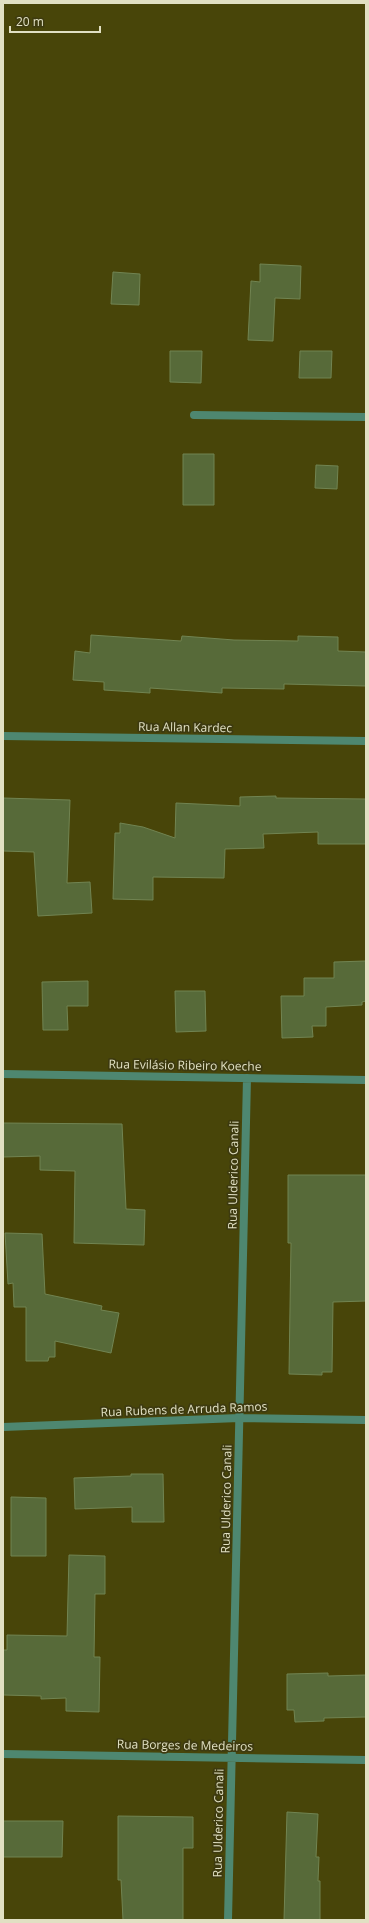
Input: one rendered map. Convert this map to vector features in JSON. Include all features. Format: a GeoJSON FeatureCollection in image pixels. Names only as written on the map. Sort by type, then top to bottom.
{"type":"FeatureCollection","features":[{"type":"Feature","properties":{"kind":"street"},"geometry":{"type":"LineString","coordinates":[[194,415],[366,417]]}},
{"type":"Feature","properties":{"kind":"street","name":"Rua Allan Kardec"},"geometry":{"type":"LineString","coordinates":[[3,736],[366,741]]}},
{"type":"Feature","properties":{"kind":"street","name":"Rua Evilásio Ribeiro Koeche"},"geometry":{"type":"LineString","coordinates":[[3,1074],[366,1080]]}},
{"type":"Feature","properties":{"kind":"street","name":"Rua Ulderico Canali"},"geometry":{"type":"LineString","coordinates":[[228,1920],[247,1078]]}},
{"type":"Feature","properties":{"kind":"street","name":"Rua Rubens de Arruda Ramos"},"geometry":{"type":"LineString","coordinates":[[3,1426],[239,1418],[366,1420]]}},
{"type":"Feature","properties":{"kind":"street","name":"Rua Borges de Medeiros"},"geometry":{"type":"LineString","coordinates":[[3,1754],[366,1760]]}},
{"type":"Feature","properties":{"kind":"building"},"geometry":{"type":"Polygon","coordinates":[[[260,264],[301,266],[300,299],[275,298],[273,341],[248,340],[251,281],[260,282],[260,264]]]}},
{"type":"Feature","properties":{"kind":"building"},"geometry":{"type":"Polygon","coordinates":[[[113,272],[140,274],[139,305],[111,304],[113,272]]]}},
{"type":"Feature","properties":{"kind":"building"},"geometry":{"type":"Polygon","coordinates":[[[170,351],[202,351],[201,383],[170,382],[170,351]]]}},
{"type":"Feature","properties":{"kind":"building"},"geometry":{"type":"Polygon","coordinates":[[[300,351],[332,351],[331,378],[299,378],[300,351]]]}},
{"type":"Feature","properties":{"kind":"building"},"geometry":{"type":"Polygon","coordinates":[[[183,454],[214,454],[214,505],[183,505],[183,454]]]}},
{"type":"Feature","properties":{"kind":"building"},"geometry":{"type":"Polygon","coordinates":[[[316,465],[338,466],[337,489],[315,488],[316,465]]]}},
{"type":"Feature","properties":{"kind":"building"},"geometry":{"type":"Polygon","coordinates":[[[91,635],[181,641],[182,636],[234,640],[298,641],[298,636],[338,637],[338,651],[366,652],[366,686],[284,684],[284,689],[222,688],[222,693],[150,688],[150,693],[104,690],[104,682],[73,680],[75,651],[90,653],[91,635]]]}},
{"type":"Feature","properties":{"kind":"building"},"geometry":{"type":"Polygon","coordinates":[[[276,796],[276,798],[366,799],[366,844],[318,844],[318,832],[263,834],[264,848],[225,849],[224,878],[153,877],[153,900],[113,899],[115,833],[120,833],[120,823],[143,827],[175,838],[176,803],[240,806],[240,797],[276,796]]]}},
{"type":"Feature","properties":{"kind":"building"},"geometry":{"type":"Polygon","coordinates":[[[3,798],[70,800],[67,883],[90,882],[92,913],[38,916],[34,852],[3,851],[3,798]]]}},
{"type":"Feature","properties":{"kind":"building"},"geometry":{"type":"Polygon","coordinates":[[[366,961],[366,1001],[362,1002],[362,1005],[326,1007],[326,1026],[312,1026],[313,1037],[282,1038],[281,996],[304,996],[304,978],[334,978],[334,962],[366,961]]]}},
{"type":"Feature","properties":{"kind":"building"},"geometry":{"type":"Polygon","coordinates":[[[88,981],[88,1006],[67,1006],[68,1030],[43,1030],[42,982],[88,981]]]}},
{"type":"Feature","properties":{"kind":"building"},"geometry":{"type":"Polygon","coordinates":[[[175,991],[205,991],[206,1031],[176,1032],[175,991]]]}},
{"type":"Feature","properties":{"kind":"building"},"geometry":{"type":"Polygon","coordinates":[[[3,1123],[122,1124],[126,1209],[145,1210],[144,1245],[74,1243],[75,1171],[40,1170],[40,1156],[3,1157],[3,1123]]]}},
{"type":"Feature","properties":{"kind":"building"},"geometry":{"type":"Polygon","coordinates":[[[288,1175],[366,1175],[366,1301],[333,1302],[332,1372],[322,1372],[322,1375],[289,1374],[291,1243],[288,1243],[288,1175]]]}},
{"type":"Feature","properties":{"kind":"building"},"geometry":{"type":"Polygon","coordinates":[[[5,1233],[42,1234],[45,1294],[102,1306],[101,1310],[119,1313],[111,1353],[55,1341],[55,1357],[49,1357],[48,1361],[26,1361],[26,1307],[14,1307],[13,1283],[8,1284],[5,1233]]]}},
{"type":"Feature","properties":{"kind":"building"},"geometry":{"type":"Polygon","coordinates":[[[131,1474],[163,1474],[164,1522],[132,1522],[132,1507],[75,1509],[74,1478],[131,1476],[131,1474]]]}},
{"type":"Feature","properties":{"kind":"building"},"geometry":{"type":"Polygon","coordinates":[[[11,1497],[46,1498],[46,1556],[11,1556],[11,1497]]]}},
{"type":"Feature","properties":{"kind":"building"},"geometry":{"type":"Polygon","coordinates":[[[69,1555],[105,1556],[105,1594],[95,1594],[94,1657],[100,1657],[99,1712],[66,1711],[66,1698],[41,1699],[41,1696],[3,1695],[3,1650],[7,1650],[7,1635],[67,1636],[69,1555]]]}},
{"type":"Feature","properties":{"kind":"building"},"geometry":{"type":"Polygon","coordinates":[[[328,1673],[328,1676],[366,1675],[366,1717],[324,1718],[324,1721],[295,1722],[294,1710],[287,1710],[287,1674],[328,1673]]]}},
{"type":"Feature","properties":{"kind":"building"},"geometry":{"type":"Polygon","coordinates":[[[287,1812],[318,1814],[316,1857],[319,1857],[318,1881],[320,1881],[320,1920],[284,1920],[287,1812]]]}},
{"type":"Feature","properties":{"kind":"building"},"geometry":{"type":"Polygon","coordinates":[[[118,1816],[193,1817],[193,1848],[183,1848],[183,1920],[123,1920],[121,1880],[118,1880],[118,1816]]]}},
{"type":"Feature","properties":{"kind":"building"},"geometry":{"type":"Polygon","coordinates":[[[3,1821],[63,1821],[62,1857],[3,1857],[3,1821]]]}}]}
